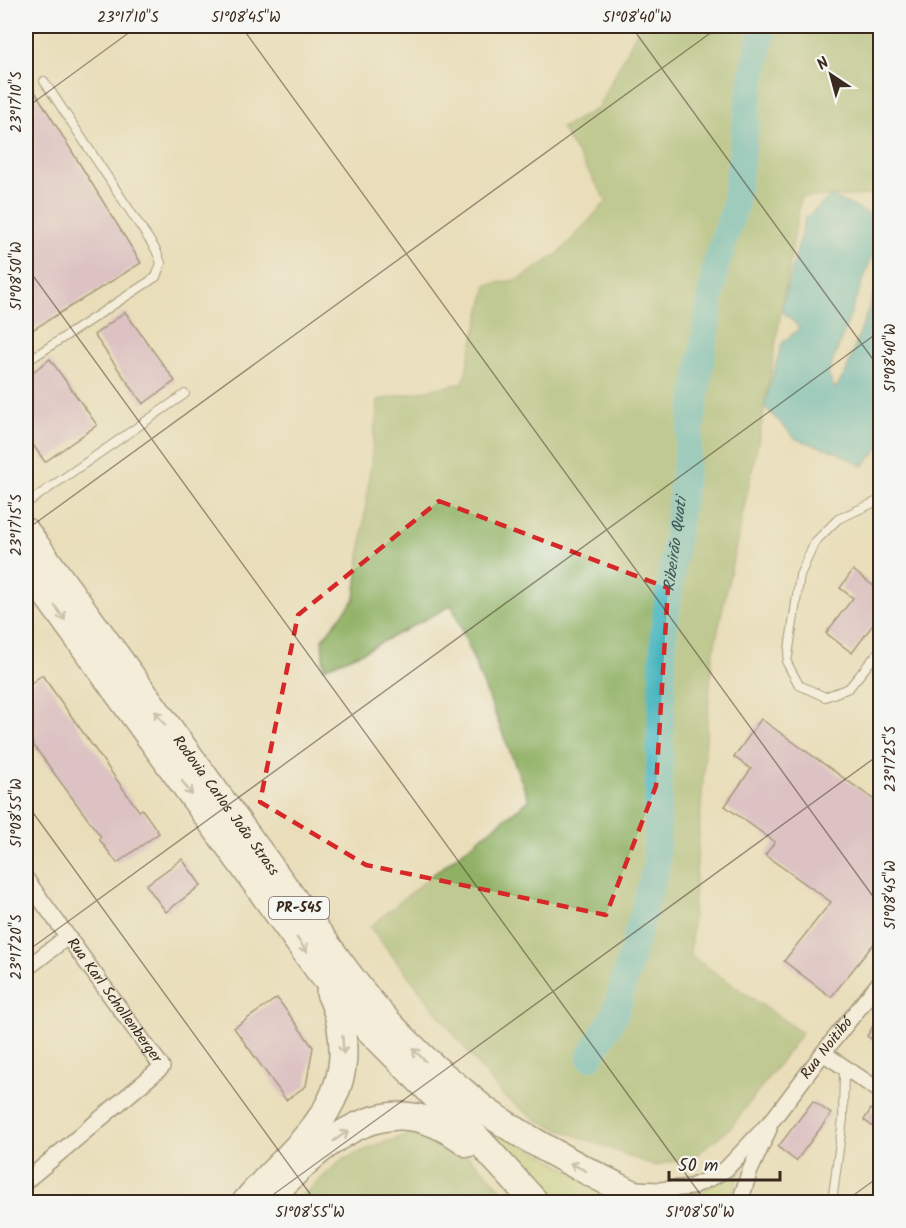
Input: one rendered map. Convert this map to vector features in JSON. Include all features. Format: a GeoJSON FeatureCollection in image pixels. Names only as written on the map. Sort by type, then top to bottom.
{"type":"FeatureCollection","features":[{"type":"Feature","properties":{"kind":"highway","name":"Rodovia Carlos João Strass"},"geometry":{"type":"LineString","coordinates":[[26,532],[345,970],[396,1032],[440,1074],[489,1113],[554,1154],[649,1203]]}},
{"type":"Feature","properties":{"kind":"highway","name":"Rodovia Carlos João Strass"},"geometry":{"type":"LineString","coordinates":[[26,566],[320,970],[361,1021],[472,1133],[535,1203]]}},
{"type":"Feature","properties":{"kind":"highway"},"geometry":{"type":"LineString","coordinates":[[246,1203],[258,1187],[305,1140],[335,1095],[342,1068],[344,1040],[335,1002],[320,970]]}},
{"type":"Feature","properties":{"kind":"highway"},"geometry":{"type":"LineString","coordinates":[[266,1203],[309,1158],[348,1131],[388,1116],[413,1117],[437,1124],[465,1141],[508,1173]]}},
{"type":"Feature","properties":{"kind":"street","name":"Rua Karl Schollenberger"},"geometry":{"type":"LineString","coordinates":[[26,879],[162,1066],[26,1181]]}},
{"type":"Feature","properties":{"kind":"street"},"geometry":{"type":"LineString","coordinates":[[26,969],[68,937]]}},
{"type":"Feature","properties":{"kind":"street","name":"Rua Noitibó"},"geometry":{"type":"LineString","coordinates":[[619,1187],[652,1190],[691,1187],[726,1169],[774,1118],[880,982]]}},
{"type":"Feature","properties":{"kind":"street"},"geometry":{"type":"LineString","coordinates":[[823,1053],[880,1090]]}},
{"type":"Feature","properties":{"kind":"street","name":"Rua Noitibó"},"geometry":{"type":"LineString","coordinates":[[740,1203],[749,1173],[774,1118]]}},
{"type":"Feature","properties":{"kind":"lane"},"geometry":{"type":"LineString","coordinates":[[26,362],[156,277],[161,263],[156,249],[44,81]]}},
{"type":"Feature","properties":{"kind":"lane"},"geometry":{"type":"LineString","coordinates":[[26,504],[185,394]]}},
{"type":"Feature","properties":{"kind":"lane"},"geometry":{"type":"LineString","coordinates":[[880,500],[838,519],[815,542],[800,575],[787,663],[799,685],[825,697],[849,688],[880,650]]}},
{"type":"Feature","properties":{"kind":"lane"},"geometry":{"type":"LineString","coordinates":[[832,1203],[843,1119],[844,1066]]}},
{"type":"Feature","properties":{"kind":"highlighted area"},"geometry":{"type":"Polygon","coordinates":[[[439,501],[668,588],[656,786],[606,915],[366,865],[260,802],[298,615],[439,501]]]}},
{"type":"Feature","properties":{"kind":"green space"},"geometry":{"type":"Polygon","coordinates":[[[640,26],[864,26],[880,49],[880,191],[878,195],[801,197],[761,428],[712,659],[690,955],[802,1033],[731,1127],[695,1156],[655,1166],[538,1121],[502,1095],[370,927],[529,800],[452,605],[365,651],[324,668],[322,639],[355,599],[378,400],[463,383],[487,285],[520,279],[560,252],[607,201],[561,128],[597,109],[640,26]]]}},
{"type":"Feature","properties":{"kind":"green space"},"geometry":{"type":"Polygon","coordinates":[[[450,1101],[623,1202],[559,1202],[450,1101]]]}},
{"type":"Feature","properties":{"kind":"green space"},"geometry":{"type":"Polygon","coordinates":[[[431,1132],[447,1139],[485,1171],[513,1202],[295,1202],[342,1160],[379,1144],[408,1135],[431,1132]]]}},
{"type":"Feature","properties":{"kind":"green space"},"geometry":{"type":"Polygon","coordinates":[[[758,1141],[737,1178],[731,1202],[689,1202],[681,1198],[700,1193],[724,1175],[758,1141]]]}},
{"type":"Feature","properties":{"kind":"water"},"geometry":{"type":"Polygon","coordinates":[[[831,196],[880,219],[880,235],[828,375],[835,389],[845,374],[880,276],[880,447],[863,466],[834,451],[796,439],[764,406],[782,343],[800,328],[781,310],[805,219],[831,196]]]}},
{"type":"Feature","properties":{"kind":"building"},"geometry":{"type":"Polygon","coordinates":[[[26,77],[141,263],[26,334],[26,77]]]}},
{"type":"Feature","properties":{"kind":"building"},"geometry":{"type":"Polygon","coordinates":[[[125,312],[175,381],[143,404],[94,335],[125,312]]]}},
{"type":"Feature","properties":{"kind":"building"},"geometry":{"type":"Polygon","coordinates":[[[50,359],[97,425],[45,462],[26,435],[26,377],[50,359]]]}},
{"type":"Feature","properties":{"kind":"building"},"geometry":{"type":"Polygon","coordinates":[[[853,570],[880,591],[880,615],[852,653],[826,633],[853,598],[840,588],[853,570]]]}},
{"type":"Feature","properties":{"kind":"building"},"geometry":{"type":"Polygon","coordinates":[[[42,675],[139,811],[142,809],[159,833],[117,863],[99,839],[101,837],[26,735],[26,687],[42,675]]]}},
{"type":"Feature","properties":{"kind":"building"},"geometry":{"type":"Polygon","coordinates":[[[761,719],[880,804],[880,936],[831,997],[784,961],[831,902],[765,855],[775,842],[725,806],[751,769],[734,757],[761,719]]]}},
{"type":"Feature","properties":{"kind":"building"},"geometry":{"type":"Polygon","coordinates":[[[182,859],[201,885],[166,912],[146,885],[182,859]]]}},
{"type":"Feature","properties":{"kind":"building"},"geometry":{"type":"Polygon","coordinates":[[[277,998],[313,1047],[306,1086],[286,1100],[234,1028],[277,998]]]}},
{"type":"Feature","properties":{"kind":"building"},"geometry":{"type":"Polygon","coordinates":[[[880,1014],[880,1045],[867,1036],[880,1014]]]}},
{"type":"Feature","properties":{"kind":"building"},"geometry":{"type":"Polygon","coordinates":[[[813,1101],[831,1114],[796,1161],[778,1147],[813,1101]]]}},
{"type":"Feature","properties":{"kind":"building"},"geometry":{"type":"Polygon","coordinates":[[[871,1109],[880,1116],[880,1132],[864,1120],[871,1109]]]}},
{"type":"Feature","properties":{"kind":"waterway","name":"Ribeirão Quati"},"geometry":{"type":"LineString","coordinates":[[590,1057],[615,1014],[656,867],[664,630],[715,268],[734,209],[751,86],[765,26]]}}]}
